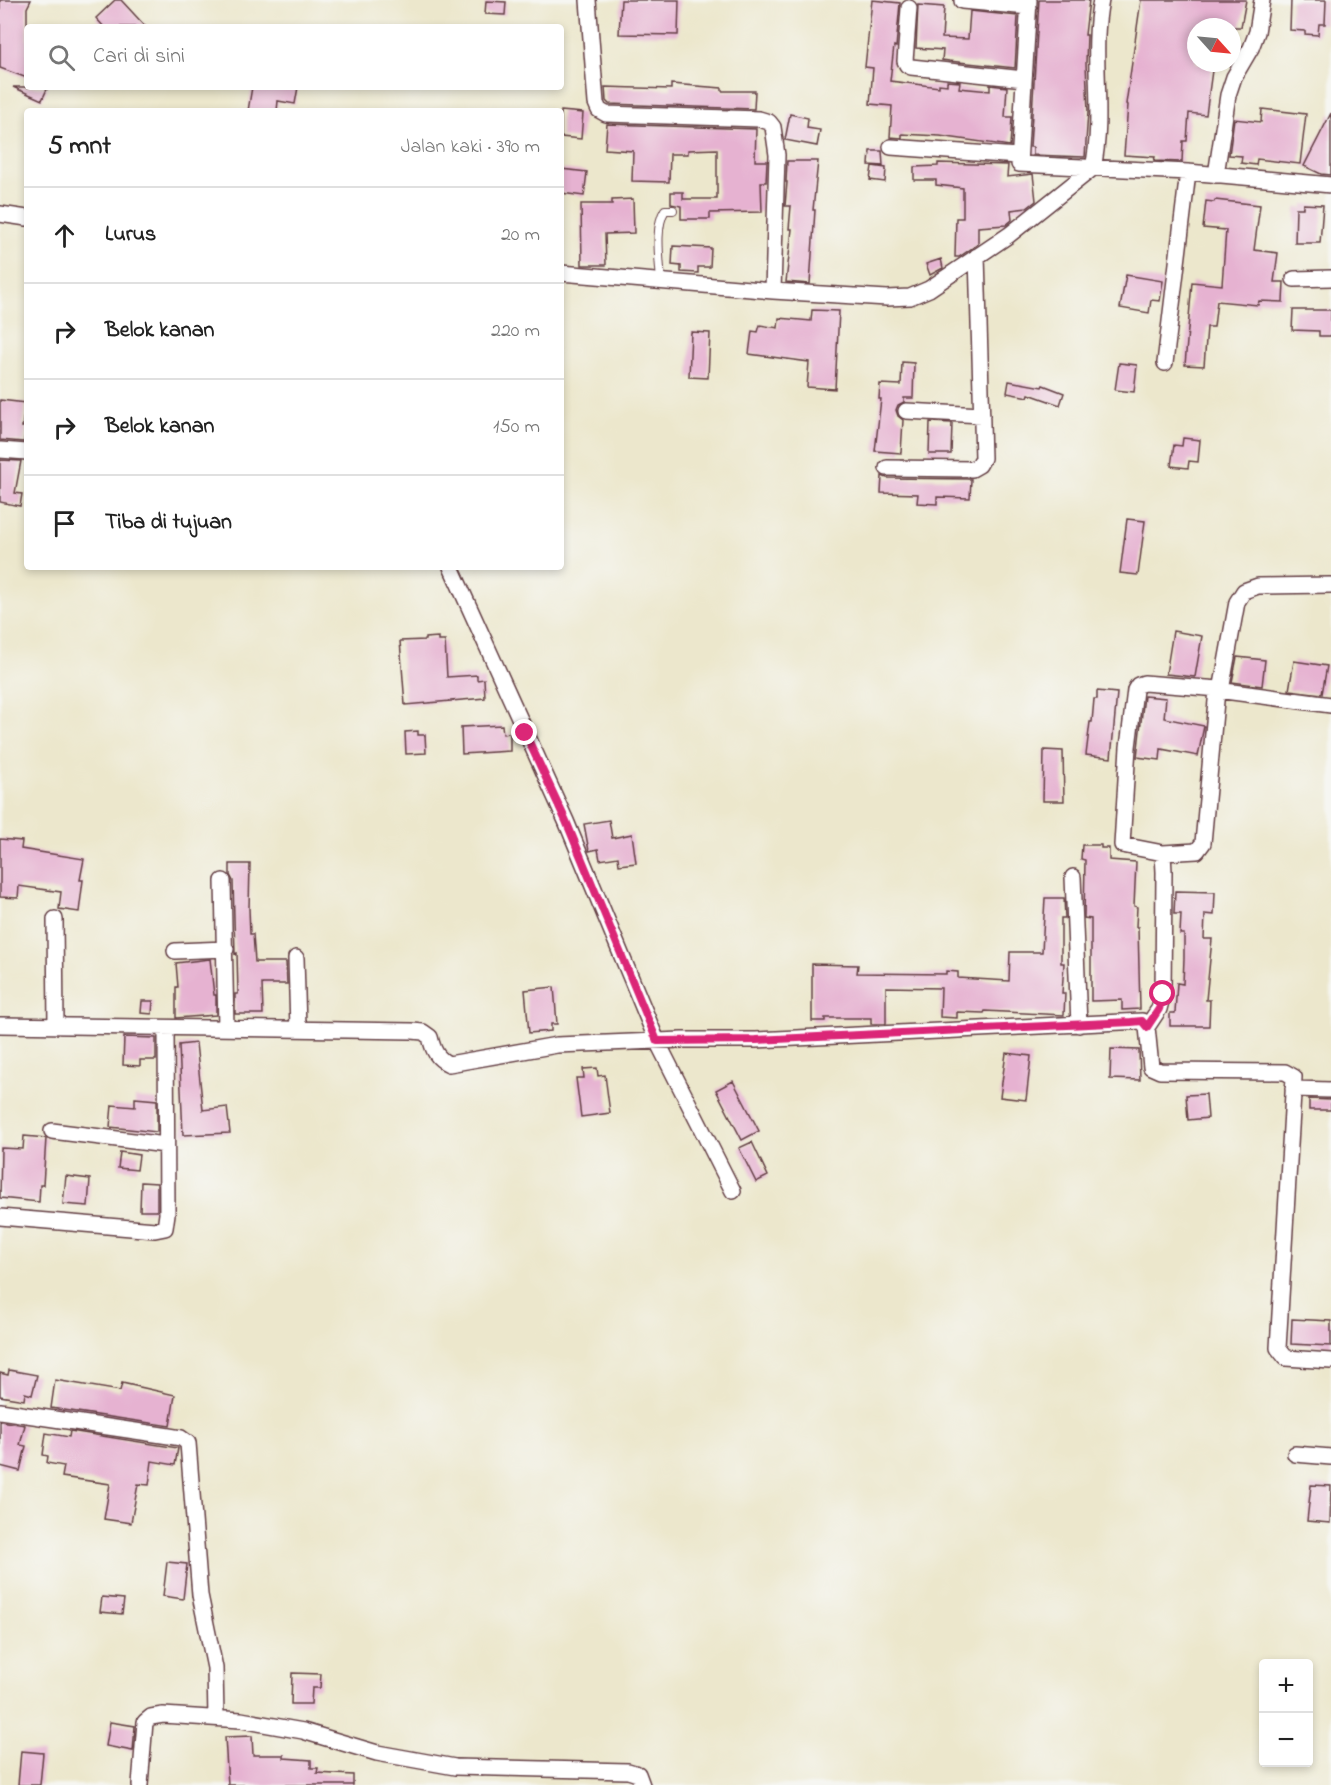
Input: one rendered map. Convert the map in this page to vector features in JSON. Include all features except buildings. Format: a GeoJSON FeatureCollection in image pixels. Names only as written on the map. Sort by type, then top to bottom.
{"type":"FeatureCollection","features":[{"type":"Feature","properties":{"kind":"street"},"geometry":{"type":"LineString","coordinates":[[588,0],[596,103],[599,110],[606,114],[759,119],[769,122],[773,127],[777,155],[773,291]]}},
{"type":"Feature","properties":{"kind":"street"},"geometry":{"type":"LineString","coordinates":[[564,273],[888,298],[910,297],[929,289],[1008,235],[1093,168],[1098,132],[1097,42],[1101,0]]}},
{"type":"Feature","properties":{"kind":"street"},"geometry":{"type":"LineString","coordinates":[[1216,175],[1228,95],[1234,77],[1251,48],[1257,32],[1262,0]]}},
{"type":"Feature","properties":{"kind":"street"},"geometry":{"type":"LineString","coordinates":[[963,1],[1029,4],[1018,156],[1020,165],[1188,172],[1331,185]]}},
{"type":"Feature","properties":{"kind":"street"},"geometry":{"type":"LineString","coordinates":[[909,8],[905,61],[910,67],[1024,79]]}},
{"type":"Feature","properties":{"kind":"street"},"geometry":{"type":"LineString","coordinates":[[891,147],[1018,156]]}},
{"type":"Feature","properties":{"kind":"street"},"geometry":{"type":"LineString","coordinates":[[1165,363],[1188,172]]}},
{"type":"Feature","properties":{"kind":"street"},"geometry":{"type":"LineString","coordinates":[[0,214],[24,218]]}},
{"type":"Feature","properties":{"kind":"street"},"geometry":{"type":"LineString","coordinates":[[887,468],[972,470],[983,458],[977,256]]}},
{"type":"Feature","properties":{"kind":"street"},"geometry":{"type":"LineString","coordinates":[[1294,279],[1331,278]]}},
{"type":"Feature","properties":{"kind":"street"},"geometry":{"type":"LineString","coordinates":[[906,411],[982,414]]}},
{"type":"Feature","properties":{"kind":"street"},"geometry":{"type":"LineString","coordinates":[[0,450],[24,452]]}},
{"type":"Feature","properties":{"kind":"street"},"geometry":{"type":"LineString","coordinates":[[452,570],[566,821],[657,1041],[733,1191]]}},
{"type":"Feature","properties":{"kind":"street"},"geometry":{"type":"LineString","coordinates":[[1331,585],[1258,586],[1244,591],[1237,602],[1222,686],[1217,690],[1203,843],[1197,851],[1163,852],[1122,845],[1128,747],[1135,690],[1138,685],[1144,683],[1217,690],[1331,705]]}},
{"type":"Feature","properties":{"kind":"street"},"geometry":{"type":"LineString","coordinates":[[1147,1027],[1159,1009],[1163,994],[1163,852]]}},
{"type":"Feature","properties":{"kind":"street"},"geometry":{"type":"LineString","coordinates":[[1072,878],[1079,1025]]}},
{"type":"Feature","properties":{"kind":"street"},"geometry":{"type":"LineString","coordinates":[[223,881],[226,1028]]}},
{"type":"Feature","properties":{"kind":"street"},"geometry":{"type":"LineString","coordinates":[[55,919],[56,1026]]}},
{"type":"Feature","properties":{"kind":"street"},"geometry":{"type":"LineString","coordinates":[[175,951],[226,949]]}},
{"type":"Feature","properties":{"kind":"street"},"geometry":{"type":"LineString","coordinates":[[296,958],[298,1028]]}},
{"type":"Feature","properties":{"kind":"street"},"geometry":{"type":"LineString","coordinates":[[0,1025],[298,1028],[423,1032],[430,1037],[433,1048],[441,1061],[449,1064],[557,1045],[756,1040],[1142,1021],[1147,1027],[1151,1067],[1161,1071],[1285,1072],[1294,1077],[1278,1348],[1286,1358],[1331,1361]]}},
{"type":"Feature","properties":{"kind":"street"},"geometry":{"type":"LineString","coordinates":[[0,1217],[155,1230],[165,1228],[167,1214],[166,1028]]}},
{"type":"Feature","properties":{"kind":"street"},"geometry":{"type":"LineString","coordinates":[[1293,1089],[1331,1090]]}},
{"type":"Feature","properties":{"kind":"street"},"geometry":{"type":"LineString","coordinates":[[52,1131],[166,1145]]}},
{"type":"Feature","properties":{"kind":"street"},"geometry":{"type":"LineString","coordinates":[[0,1411],[181,1438],[188,1443],[200,1595],[215,1668],[216,1718]]}},
{"type":"Feature","properties":{"kind":"street"},"geometry":{"type":"LineString","coordinates":[[1295,1454],[1331,1457]]}},
{"type":"Feature","properties":{"kind":"street"},"geometry":{"type":"LineString","coordinates":[[140,1785],[145,1722],[151,1717],[163,1715],[216,1718],[303,1731],[377,1753],[455,1767],[628,1771],[638,1774],[642,1785]]}},
{"type":"Feature","properties":{"kind":"lane"},"geometry":{"type":"LineString","coordinates":[[661,282],[659,228],[665,210],[673,210]]}},
{"type":"Feature","properties":{"kind":"route"},"geometry":{"type":"LineString","coordinates":[[525,733],[566,821],[657,1041],[756,1040],[1142,1021],[1147,1027],[1159,1009],[1163,994]]}}]}
